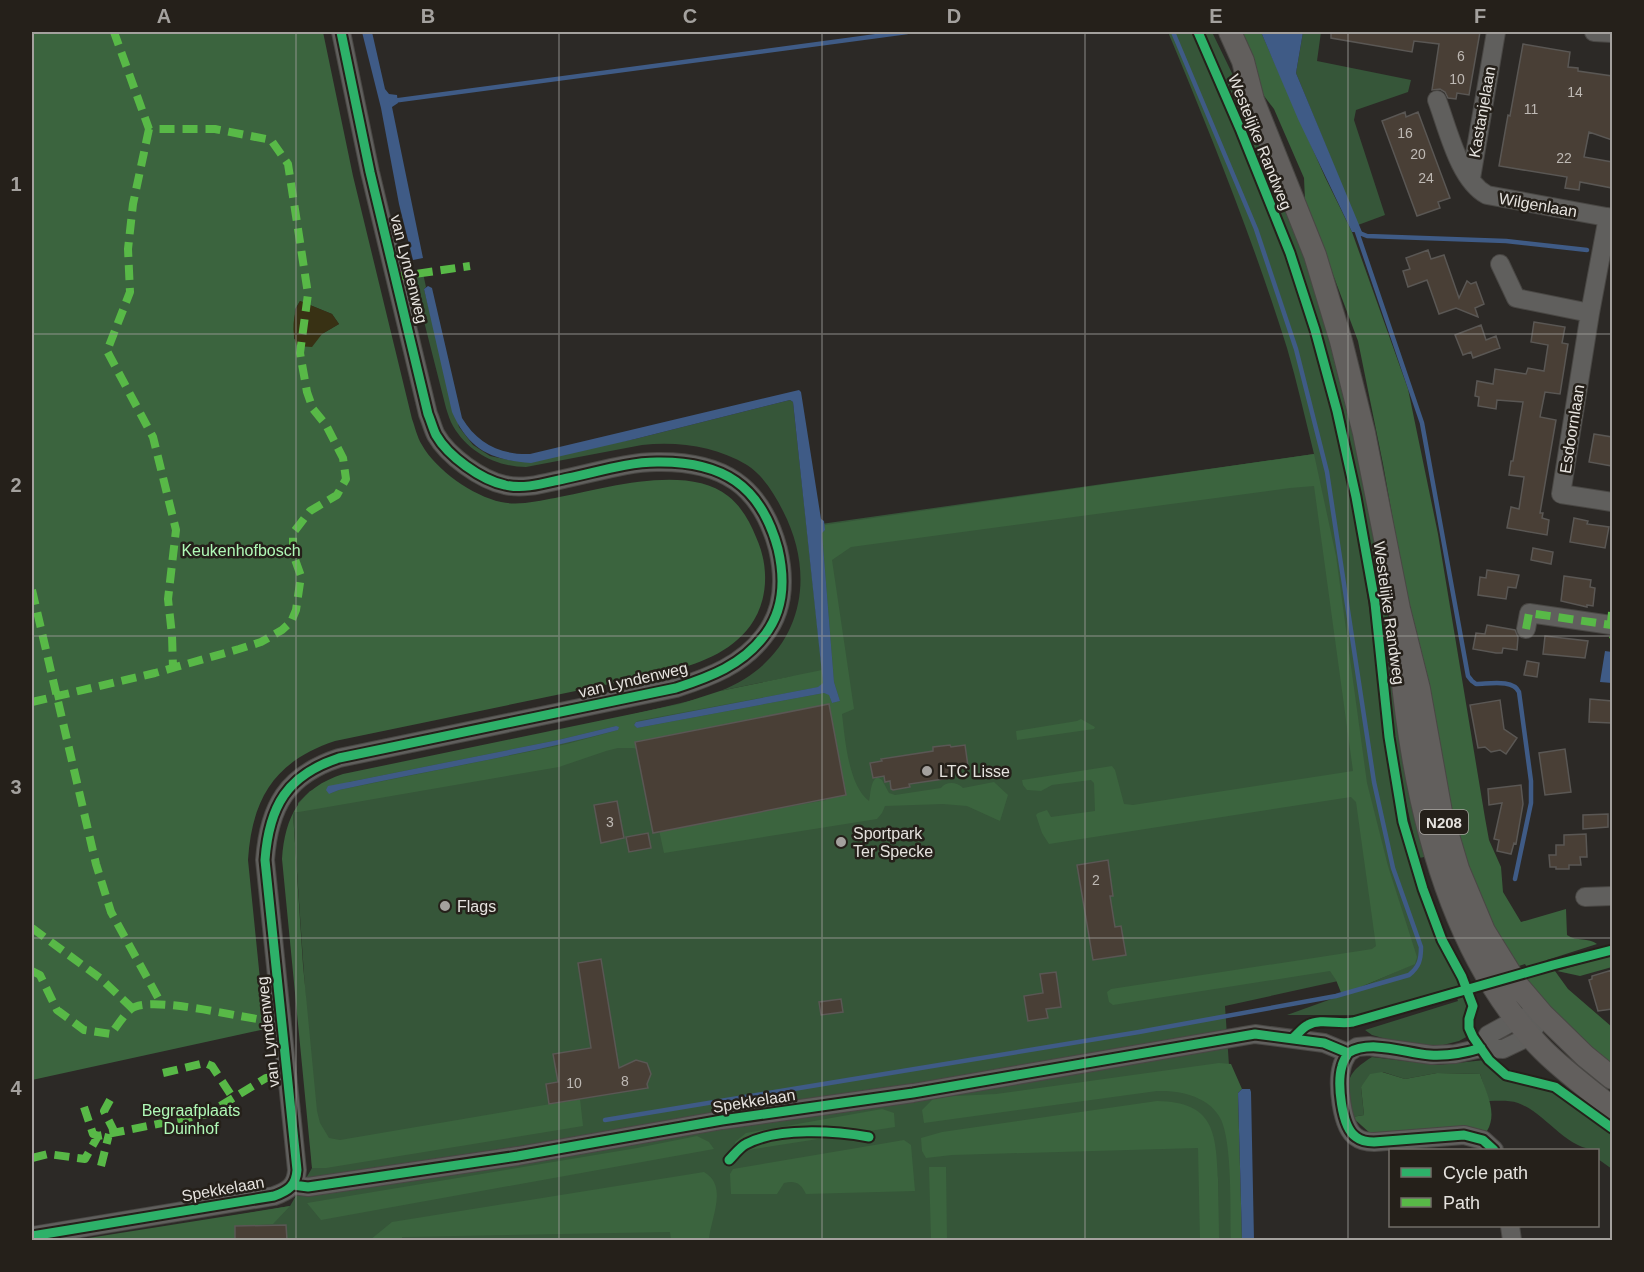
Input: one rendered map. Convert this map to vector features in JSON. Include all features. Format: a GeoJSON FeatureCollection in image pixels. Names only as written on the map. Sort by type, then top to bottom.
{"type":"FeatureCollection","features":[{"type":"Feature","properties":{"kind":"main road","name":"Westelijke Randweg"},"geometry":{"type":"LineString","coordinates":[[1217,32],[1232,66],[1253,100]]}},
{"type":"Feature","properties":{"kind":"main road","name":"Westelijke Randweg"},"geometry":{"type":"LineString","coordinates":[[1230,32],[1243,61],[1253,100],[1315,255],[1341,341],[1364,433],[1399,609],[1419,689],[1441,812],[1458,869],[1484,931],[1518,986],[1542,1014],[1585,1056],[1612,1078]]}},
{"type":"Feature","properties":{"kind":"main road","name":"Westelijke Randweg"},"geometry":{"type":"LineString","coordinates":[[1399,609],[1404,696],[1427,820],[1448,892],[1465,936],[1479,964],[1524,1027],[1572,1076],[1612,1108]]}},
{"type":"Feature","properties":{"kind":"street","name":"van Lyndenweg"},"geometry":{"type":"LineString","coordinates":[[293,1185],[297,1179],[297,1170],[266,860],[269,824],[285,793],[299,778],[318,765],[339,758],[676,688],[702,680],[724,670],[753,648],[777,616],[782,596],[780,557],[774,534],[764,514],[738,481],[716,470],[692,464],[658,462],[528,486],[506,486],[470,470],[437,436],[428,414],[370,172],[341,32]]}},
{"type":"Feature","properties":{"kind":"street","name":"Kastanjelaan"},"geometry":{"type":"LineString","coordinates":[[1471,178],[1496,32]]}},
{"type":"Feature","properties":{"kind":"street"},"geometry":{"type":"LineString","coordinates":[[1594,32],[1612,33]]}},
{"type":"Feature","properties":{"kind":"street","name":"Kastanjelaan"},"geometry":{"type":"LineString","coordinates":[[1437,100],[1462,168],[1471,178]]}},
{"type":"Feature","properties":{"kind":"street","name":"Wilgenlaan"},"geometry":{"type":"LineString","coordinates":[[1471,178],[1474,185],[1487,195],[1610,218]]}},
{"type":"Feature","properties":{"kind":"street","name":"Esdoornlaan"},"geometry":{"type":"LineString","coordinates":[[1610,218],[1590,313],[1561,494],[1612,502]]}},
{"type":"Feature","properties":{"kind":"street"},"geometry":{"type":"LineString","coordinates":[[1500,264],[1516,298],[1590,313]]}},
{"type":"Feature","properties":{"kind":"street"},"geometry":{"type":"LineString","coordinates":[[1526,629],[1528,613],[1612,624]]}},
{"type":"Feature","properties":{"kind":"street"},"geometry":{"type":"LineString","coordinates":[[1585,897],[1612,896]]}},
{"type":"Feature","properties":{"kind":"street"},"geometry":{"type":"LineString","coordinates":[[1493,1149],[1483,1140],[1464,1136],[1374,1142],[1363,1141],[1354,1136],[1347,1127],[1344,1115],[1340,1080],[1342,1065],[1348,1053],[1357,1047],[1369,1046],[1432,1055],[1455,1054],[1481,1048],[1488,1035],[1524,1027],[1542,1014]]}},
{"type":"Feature","properties":{"kind":"street","name":"Spekkelaan"},"geometry":{"type":"LineString","coordinates":[[32,1236],[274,1196],[285,1192],[293,1185],[308,1187],[518,1156],[722,1120],[913,1093],[1255,1034],[1324,1042],[1348,1053]]}},
{"type":"Feature","properties":{"kind":"green space","name":"Keukenhofbosch"},"geometry":{"type":"Polygon","coordinates":[[[32,32],[323,32],[353,176],[412,419],[419,439],[428,454],[436,464],[467,488],[490,499],[508,503],[535,502],[644,481],[690,481],[710,486],[728,496],[737,505],[754,531],[765,568],[762,600],[754,620],[738,639],[707,659],[684,667],[335,741],[297,759],[282,771],[261,800],[250,838],[248,860],[265,1029],[32,1080],[32,32]],[[300,301],[295,309],[294,339],[322,334],[339,324],[332,314],[300,301]]]}},
{"type":"Feature","properties":{"kind":"green space","name":"Sportpark Ter Specke"},"geometry":{"type":"Polygon","coordinates":[[[1168,32],[1194,32],[1272,219],[1306,314],[1333,412],[1349,485],[1369,607],[1390,767],[1403,831],[1428,914],[1466,998],[1465,1026],[1468,1036],[1443,1045],[1411,1046],[1372,1035],[1365,1030],[1458,1001],[1453,987],[1360,1015],[1287,1015],[1348,993],[1411,965],[1225,1006],[1233,1125],[1236,1240],[174,1240],[174,1226],[290,1206],[312,1168],[305,989],[293,813],[298,812],[298,803],[310,791],[794,676],[720,691],[747,678],[768,660],[784,640],[795,617],[800,592],[800,565],[794,538],[776,498],[758,474],[747,465],[722,453],[696,446],[669,444],[642,445],[526,467],[504,464],[484,456],[459,435],[450,420],[413,278],[423,273],[426,287],[424,289],[459,427],[473,445],[490,456],[514,461],[635,439],[790,400],[793,402],[822,669],[814,525],[1314,454],[1287,348],[1260,268],[1216,149],[1168,32]]]}},
{"type":"Feature","properties":{"kind":"green space"},"geometry":{"type":"Polygon","coordinates":[[[1203,32],[1212,32],[1244,98],[1324,309],[1376,527],[1404,732],[1430,856],[1419,858],[1400,777],[1365,525],[1328,359],[1306,288],[1265,177],[1203,32]]]}},
{"type":"Feature","properties":{"kind":"green space"},"geometry":{"type":"Polygon","coordinates":[[[1234,32],[1261,32],[1352,232],[1408,389],[1438,534],[1489,840],[1501,867],[1503,892],[1521,922],[1566,909],[1567,935],[1597,944],[1547,960],[1568,989],[1612,1027],[1612,1075],[1520,980],[1532,976],[1525,964],[1513,968],[1477,907],[1438,772],[1383,464],[1358,341],[1305,200],[1304,178],[1274,109],[1258,88],[1234,32]]]}},
{"type":"Feature","properties":{"kind":"green space"},"geometry":{"type":"Polygon","coordinates":[[[1303,32],[1321,32],[1317,61],[1411,80],[1408,92],[1356,110],[1354,120],[1385,215],[1358,225],[1296,73],[1303,32]]]}},
{"type":"Feature","properties":{"kind":"green space"},"geometry":{"type":"Polygon","coordinates":[[[1314,454],[1336,556],[1367,783],[1388,866],[1417,957],[1415,964],[1342,995],[1330,971],[1113,1005],[1109,1002],[1107,992],[1111,989],[1372,949],[1376,946],[1356,802],[1351,797],[1049,844],[1042,833],[1036,815],[1047,810],[1051,817],[1095,811],[1094,783],[1091,780],[1052,785],[1041,791],[1027,790],[1023,785],[1022,780],[1112,766],[1124,804],[1133,805],[1353,771],[1314,486],[851,547],[832,560],[854,709],[842,714],[852,773],[862,794],[869,801],[872,785],[877,777],[882,780],[889,793],[895,795],[941,788],[949,783],[958,784],[963,788],[994,782],[1008,795],[1000,821],[967,806],[943,804],[885,806],[877,819],[664,853],[659,830],[826,800],[822,769],[632,748],[606,751],[559,767],[293,813],[316,787],[343,774],[680,704],[720,691],[822,670],[823,683],[819,687],[637,721],[634,725],[637,728],[824,693],[829,694],[832,703],[840,701],[834,682],[822,533],[825,525],[1314,454]],[[616,726],[349,782],[329,794],[339,790],[567,744],[618,730],[616,726]]]}},
{"type":"Feature","properties":{"kind":"green space"},"geometry":{"type":"Polygon","coordinates":[[[1081,719],[1095,727],[1094,729],[1017,740],[1016,731],[1081,719]]]}},
{"type":"Feature","properties":{"kind":"green space"},"geometry":{"type":"Polygon","coordinates":[[[293,814],[303,965],[317,1111],[320,1123],[329,1138],[340,1140],[580,1099],[583,1126],[326,1168],[312,1168],[282,859],[293,814]]]}},
{"type":"Feature","properties":{"kind":"green space"},"geometry":{"type":"Polygon","coordinates":[[[1612,955],[1612,967],[1580,976],[1557,971],[1612,955]]]}},
{"type":"Feature","properties":{"kind":"green space"},"geometry":{"type":"Polygon","coordinates":[[[1372,1057],[1438,1065],[1485,1060],[1506,1080],[1535,1085],[1554,1092],[1612,1134],[1612,1169],[1599,1160],[1599,1149],[1576,1144],[1528,1108],[1511,1101],[1489,1101],[1480,1074],[1437,1073],[1405,1079],[1383,1072],[1361,1087],[1364,1115],[1352,1117],[1349,1082],[1355,1070],[1372,1057]]]}},
{"type":"Feature","properties":{"kind":"green space"},"geometry":{"type":"Polygon","coordinates":[[[1219,1063],[1231,1064],[1242,1089],[1238,1093],[1242,1240],[1231,1240],[1229,1157],[1223,1126],[1214,1109],[1192,1096],[1157,1091],[924,1123],[922,1110],[935,1097],[996,1094],[1219,1063]]]}},
{"type":"Feature","properties":{"kind":"green space"},"geometry":{"type":"Polygon","coordinates":[[[1382,1072],[1405,1079],[1437,1073],[1480,1074],[1491,1110],[1487,1131],[1446,1128],[1371,1134],[1352,1117],[1364,1115],[1361,1087],[1370,1074],[1382,1072]]]}},
{"type":"Feature","properties":{"kind":"green space"},"geometry":{"type":"Polygon","coordinates":[[[1157,1101],[1190,1107],[1201,1114],[1213,1134],[1218,1179],[1219,1240],[1200,1240],[1198,1148],[952,1155],[926,1158],[922,1151],[921,1138],[942,1132],[1157,1101]]]}},
{"type":"Feature","properties":{"kind":"green space"},"geometry":{"type":"Polygon","coordinates":[[[882,1109],[894,1113],[895,1127],[736,1150],[735,1142],[746,1133],[882,1109]]]}},
{"type":"Feature","properties":{"kind":"green space"},"geometry":{"type":"Polygon","coordinates":[[[697,1136],[709,1142],[714,1149],[321,1220],[307,1203],[637,1148],[697,1136]]]}},
{"type":"Feature","properties":{"kind":"green space"},"geometry":{"type":"Polygon","coordinates":[[[904,1140],[911,1145],[915,1191],[806,1194],[800,1185],[791,1182],[784,1183],[777,1194],[731,1194],[730,1174],[733,1169],[904,1140]]]}},
{"type":"Feature","properties":{"kind":"green space"},"geometry":{"type":"Polygon","coordinates":[[[929,1167],[946,1167],[947,1240],[931,1240],[929,1167]]]}},
{"type":"Feature","properties":{"kind":"green space"},"geometry":{"type":"Polygon","coordinates":[[[704,1172],[711,1178],[717,1194],[709,1240],[671,1240],[670,1232],[402,1237],[402,1240],[370,1240],[392,1222],[704,1172]]]}},
{"type":"Feature","properties":{"kind":"green space"},"geometry":{"type":"Polygon","coordinates":[[[290,1206],[273,1224],[243,1226],[242,1238],[231,1240],[76,1240],[290,1206]]]}},
{"type":"Feature","properties":{"kind":"sand"},"geometry":{"type":"Polygon","coordinates":[[[300,301],[332,314],[339,324],[322,334],[312,347],[297,346],[295,341],[294,323],[300,301]]]}},
{"type":"Feature","properties":{"kind":"water"},"geometry":{"type":"Polygon","coordinates":[[[362,32],[372,32],[385,89],[389,94],[397,95],[398,103],[392,107],[423,258],[413,260],[399,204],[381,108],[362,32]]]}},
{"type":"Feature","properties":{"kind":"water"},"geometry":{"type":"Polygon","coordinates":[[[1261,32],[1303,32],[1296,73],[1362,232],[1352,232],[1298,119],[1261,32]]]}},
{"type":"Feature","properties":{"kind":"water"},"geometry":{"type":"Polygon","coordinates":[[[428,286],[432,288],[462,418],[482,441],[499,450],[530,454],[799,390],[801,392],[821,519],[824,521],[825,530],[822,533],[834,682],[840,701],[832,703],[829,695],[824,693],[637,728],[634,725],[636,722],[818,687],[823,683],[793,402],[790,400],[531,463],[493,456],[483,451],[466,436],[452,412],[424,289],[428,286]]]}},
{"type":"Feature","properties":{"kind":"water"},"geometry":{"type":"Polygon","coordinates":[[[1605,651],[1612,652],[1612,683],[1600,682],[1605,651]]]}},
{"type":"Feature","properties":{"kind":"water"},"geometry":{"type":"Polygon","coordinates":[[[619,727],[618,730],[549,747],[339,790],[329,794],[326,790],[328,786],[558,740],[619,727]]]}},
{"type":"Feature","properties":{"kind":"water"},"geometry":{"type":"Polygon","coordinates":[[[1242,1089],[1250,1089],[1251,1092],[1254,1240],[1242,1240],[1238,1093],[1242,1089]]]}},
{"type":"Feature","properties":{"kind":"building"},"geometry":{"type":"Polygon","coordinates":[[[1331,32],[1480,32],[1469,95],[1457,93],[1456,99],[1448,98],[1440,89],[1432,90],[1439,44],[1414,41],[1412,52],[1331,38],[1331,32]]]}},
{"type":"Feature","properties":{"kind":"building"},"geometry":{"type":"Polygon","coordinates":[[[1523,44],[1570,52],[1568,67],[1578,68],[1578,71],[1612,76],[1612,140],[1589,132],[1584,157],[1612,162],[1612,188],[1580,182],[1579,190],[1565,188],[1567,177],[1499,166],[1523,44]]]}},
{"type":"Feature","properties":{"kind":"building"},"geometry":{"type":"Polygon","coordinates":[[[1405,112],[1406,117],[1418,112],[1450,198],[1438,202],[1440,208],[1417,216],[1382,121],[1405,112]]]}},
{"type":"Feature","properties":{"kind":"building"},"geometry":{"type":"Polygon","coordinates":[[[1428,250],[1431,259],[1444,255],[1459,298],[1467,281],[1471,284],[1476,282],[1484,304],[1475,308],[1478,317],[1456,308],[1439,314],[1427,280],[1408,287],[1403,271],[1410,269],[1406,258],[1428,250]]]}},
{"type":"Feature","properties":{"kind":"building"},"geometry":{"type":"Polygon","coordinates":[[[1534,322],[1565,327],[1562,343],[1568,344],[1560,394],[1545,392],[1540,417],[1556,420],[1540,513],[1543,513],[1542,518],[1549,520],[1547,535],[1507,528],[1511,507],[1519,509],[1524,477],[1509,475],[1523,402],[1497,400],[1496,409],[1478,406],[1479,397],[1475,396],[1477,381],[1493,384],[1495,369],[1526,374],[1528,368],[1544,371],[1548,345],[1531,342],[1534,322]]]}},
{"type":"Feature","properties":{"kind":"building"},"geometry":{"type":"Polygon","coordinates":[[[1481,325],[1486,340],[1496,336],[1500,348],[1473,358],[1471,352],[1463,355],[1455,335],[1481,325]]]}},
{"type":"Feature","properties":{"kind":"building"},"geometry":{"type":"Polygon","coordinates":[[[1594,434],[1612,437],[1612,466],[1589,462],[1594,434]]]}},
{"type":"Feature","properties":{"kind":"building"},"geometry":{"type":"Polygon","coordinates":[[[1574,518],[1588,521],[1587,524],[1609,527],[1605,548],[1570,542],[1574,518]]]}},
{"type":"Feature","properties":{"kind":"building"},"geometry":{"type":"Polygon","coordinates":[[[1533,548],[1553,552],[1551,564],[1531,560],[1533,548]]]}},
{"type":"Feature","properties":{"kind":"building"},"geometry":{"type":"Polygon","coordinates":[[[1487,570],[1519,575],[1516,588],[1508,587],[1506,599],[1478,595],[1480,577],[1486,578],[1487,570]]]}},
{"type":"Feature","properties":{"kind":"building"},"geometry":{"type":"Polygon","coordinates":[[[1564,576],[1591,580],[1590,587],[1595,588],[1593,606],[1587,605],[1587,607],[1561,601],[1564,576]]]}},
{"type":"Feature","properties":{"kind":"building"},"geometry":{"type":"Polygon","coordinates":[[[1487,625],[1515,630],[1518,637],[1517,650],[1503,648],[1502,653],[1496,653],[1473,649],[1476,633],[1485,634],[1487,625]]]}},
{"type":"Feature","properties":{"kind":"building"},"geometry":{"type":"Polygon","coordinates":[[[1545,636],[1588,641],[1585,658],[1543,654],[1545,636]]]}},
{"type":"Feature","properties":{"kind":"building"},"geometry":{"type":"Polygon","coordinates":[[[1527,661],[1539,663],[1537,677],[1524,675],[1527,661]]]}},
{"type":"Feature","properties":{"kind":"building"},"geometry":{"type":"Polygon","coordinates":[[[1590,699],[1612,701],[1612,723],[1589,722],[1590,699]]]}},
{"type":"Feature","properties":{"kind":"building"},"geometry":{"type":"Polygon","coordinates":[[[1500,700],[1504,729],[1517,738],[1506,754],[1500,750],[1491,752],[1485,747],[1478,748],[1470,705],[1500,700]]]}},
{"type":"Feature","properties":{"kind":"building"},"geometry":{"type":"Polygon","coordinates":[[[829,704],[846,795],[653,833],[635,742],[829,704]]]}},
{"type":"Feature","properties":{"kind":"building"},"geometry":{"type":"Polygon","coordinates":[[[950,745],[951,747],[965,745],[968,766],[949,770],[950,778],[909,784],[910,787],[893,790],[890,781],[885,782],[884,776],[873,778],[870,763],[882,761],[881,759],[933,751],[933,747],[950,745]]]}},
{"type":"Feature","properties":{"kind":"building"},"geometry":{"type":"Polygon","coordinates":[[[1565,749],[1571,792],[1545,795],[1539,753],[1565,749]]]}},
{"type":"Feature","properties":{"kind":"building"},"geometry":{"type":"Polygon","coordinates":[[[1521,785],[1523,804],[1516,844],[1514,843],[1511,854],[1497,851],[1499,840],[1494,839],[1502,803],[1489,805],[1488,789],[1521,785]]]}},
{"type":"Feature","properties":{"kind":"building"},"geometry":{"type":"Polygon","coordinates":[[[617,801],[624,838],[601,843],[594,805],[617,801]]]}},
{"type":"Feature","properties":{"kind":"building"},"geometry":{"type":"Polygon","coordinates":[[[1608,814],[1608,827],[1583,829],[1583,815],[1608,814]]]}},
{"type":"Feature","properties":{"kind":"building"},"geometry":{"type":"Polygon","coordinates":[[[648,833],[651,848],[629,852],[626,837],[648,833]]]}},
{"type":"Feature","properties":{"kind":"building"},"geometry":{"type":"Polygon","coordinates":[[[1586,834],[1587,857],[1580,857],[1581,865],[1569,865],[1569,869],[1550,867],[1549,855],[1556,855],[1556,845],[1564,845],[1564,835],[1586,834]]]}},
{"type":"Feature","properties":{"kind":"building"},"geometry":{"type":"Polygon","coordinates":[[[1108,860],[1115,927],[1121,926],[1126,955],[1093,960],[1077,865],[1108,860]]]}},
{"type":"Feature","properties":{"kind":"building"},"geometry":{"type":"Polygon","coordinates":[[[601,959],[619,1068],[636,1060],[647,1063],[651,1074],[647,1084],[648,1088],[549,1104],[546,1084],[558,1082],[553,1054],[591,1048],[578,963],[601,959]]]}},
{"type":"Feature","properties":{"kind":"building"},"geometry":{"type":"Polygon","coordinates":[[[1612,970],[1612,1009],[1598,1011],[1589,980],[1592,976],[1612,970]]]}},
{"type":"Feature","properties":{"kind":"building"},"geometry":{"type":"Polygon","coordinates":[[[1056,972],[1061,1007],[1046,1009],[1048,1018],[1028,1021],[1024,996],[1043,993],[1040,974],[1056,972]]]}},
{"type":"Feature","properties":{"kind":"building"},"geometry":{"type":"Polygon","coordinates":[[[841,999],[843,1012],[821,1015],[819,1002],[841,999]]]}},
{"type":"Feature","properties":{"kind":"building"},"geometry":{"type":"Polygon","coordinates":[[[286,1225],[287,1240],[235,1240],[235,1226],[286,1225]]]}},
{"type":"Feature","properties":{"kind":"waterway"},"geometry":{"type":"LineString","coordinates":[[392,101],[907,32]]}},
{"type":"Feature","properties":{"kind":"waterway"},"geometry":{"type":"LineString","coordinates":[[605,1120],[1139,1032],[1336,996],[1409,975],[1417,966],[1421,947],[1393,868],[1374,782],[1327,472],[1296,349],[1256,229],[1173,32]]}},
{"type":"Feature","properties":{"kind":"waterway"},"geometry":{"type":"LineString","coordinates":[[1357,232],[1422,423],[1468,676],[1476,684],[1512,685],[1519,692],[1531,781],[1531,803],[1515,879]]}},
{"type":"Feature","properties":{"kind":"waterway"},"geometry":{"type":"LineString","coordinates":[[1357,232],[1367,236],[1506,241],[1587,250]]}},
{"type":"Feature","properties":{"kind":"marked path"},"geometry":{"type":"LineString","coordinates":[[32,702],[155,673],[239,649],[261,642],[282,630],[291,622],[296,610],[301,576],[293,554],[293,533],[310,511],[337,495],[346,479],[343,458],[326,425],[313,409],[307,392],[300,353],[308,294],[288,164],[271,140],[215,129],[149,129],[114,32]]}},
{"type":"Feature","properties":{"kind":"marked path"},"geometry":{"type":"LineString","coordinates":[[149,129],[133,204],[128,249],[130,292],[107,351],[153,437],[176,530],[168,599],[173,668]]}},
{"type":"Feature","properties":{"kind":"marked path"},"geometry":{"type":"LineString","coordinates":[[395,277],[470,266]]}},
{"type":"Feature","properties":{"kind":"marked path"},"geometry":{"type":"LineString","coordinates":[[32,590],[96,864],[111,912],[161,1003]]}},
{"type":"Feature","properties":{"kind":"marked path"},"geometry":{"type":"LineString","coordinates":[[1612,612],[1610,634],[1612,635]]}},
{"type":"Feature","properties":{"kind":"marked path"},"geometry":{"type":"LineString","coordinates":[[1526,629],[1529,613],[1611,625]]}},
{"type":"Feature","properties":{"kind":"marked path"},"geometry":{"type":"LineString","coordinates":[[32,928],[100,978],[132,1008]]}},
{"type":"Feature","properties":{"kind":"marked path"},"geometry":{"type":"LineString","coordinates":[[32,971],[40,975],[57,1010],[84,1030],[111,1034],[131,1009],[141,1005],[157,1004],[272,1021]]}},
{"type":"Feature","properties":{"kind":"marked path"},"geometry":{"type":"LineString","coordinates":[[163,1073],[205,1063],[212,1066],[233,1098]]}},
{"type":"Feature","properties":{"kind":"marked path"},"geometry":{"type":"LineString","coordinates":[[32,1158],[48,1154],[85,1159],[98,1136],[207,1114],[266,1078],[277,1077]]}},
{"type":"Feature","properties":{"kind":"marked path"},"geometry":{"type":"LineString","coordinates":[[110,1100],[104,1111],[115,1133]]}},
{"type":"Feature","properties":{"kind":"marked path"},"geometry":{"type":"LineString","coordinates":[[84,1107],[93,1134],[98,1136]]}},
{"type":"Feature","properties":{"kind":"marked path"},"geometry":{"type":"LineString","coordinates":[[101,1166],[109,1134]]}},
{"type":"Feature","properties":{"kind":"cycle path"},"geometry":{"type":"LineString","coordinates":[[32,1236],[274,1196],[287,1190],[293,1184],[297,1170],[265,860],[267,841],[276,808],[294,784],[321,765],[339,758],[676,688],[701,679],[725,669],[746,655],[771,626],[779,605],[782,572],[771,527],[761,508],[749,493],[736,481],[719,472],[680,463],[646,462],[520,487],[505,485],[476,473],[441,443],[428,414],[370,172],[341,32]]}},
{"type":"Feature","properties":{"kind":"cycle path"},"geometry":{"type":"LineString","coordinates":[[1198,32],[1290,253],[1315,330],[1337,411],[1356,497],[1375,603],[1389,737],[1403,822],[1423,889],[1442,940],[1462,977],[1473,1006],[1469,1028],[1489,1060],[1506,1075],[1555,1087],[1612,1128]]}},
{"type":"Feature","properties":{"kind":"cycle path"},"geometry":{"type":"LineString","coordinates":[[1293,1038],[1304,1027],[1313,1023],[1353,1022],[1612,950]]}},
{"type":"Feature","properties":{"kind":"cycle path"},"geometry":{"type":"LineString","coordinates":[[293,1185],[308,1187],[518,1156],[722,1120],[913,1093],[1255,1034],[1324,1043],[1348,1053]]}},
{"type":"Feature","properties":{"kind":"cycle path"},"geometry":{"type":"LineString","coordinates":[[1348,1053],[1357,1049],[1377,1047],[1443,1055],[1481,1048]]}},
{"type":"Feature","properties":{"kind":"cycle path"},"geometry":{"type":"LineString","coordinates":[[1348,1053],[1343,1062],[1340,1093],[1347,1124],[1358,1138],[1374,1142],[1464,1135],[1483,1140],[1493,1149]]}},
{"type":"Feature","properties":{"kind":"cycle path"},"geometry":{"type":"LineString","coordinates":[[729,1160],[746,1144],[774,1135],[824,1132],[869,1137]]}},
{"type":"Feature","properties":{"kind":"place","name":"LTC Lisse"},"geometry":{"type":"Point","coordinates":[927,771]}},
{"type":"Feature","properties":{"kind":"place","name":"Sportpark Ter Specke"},"geometry":{"type":"Point","coordinates":[841,842]}},
{"type":"Feature","properties":{"kind":"place","name":"Flags"},"geometry":{"type":"Point","coordinates":[445,906]}},
{"type":"Feature","properties":{"kind":"park label","name":"Begraafplaats Duinhof"},"geometry":{"type":"Point","coordinates":[191,1119]}}]}
